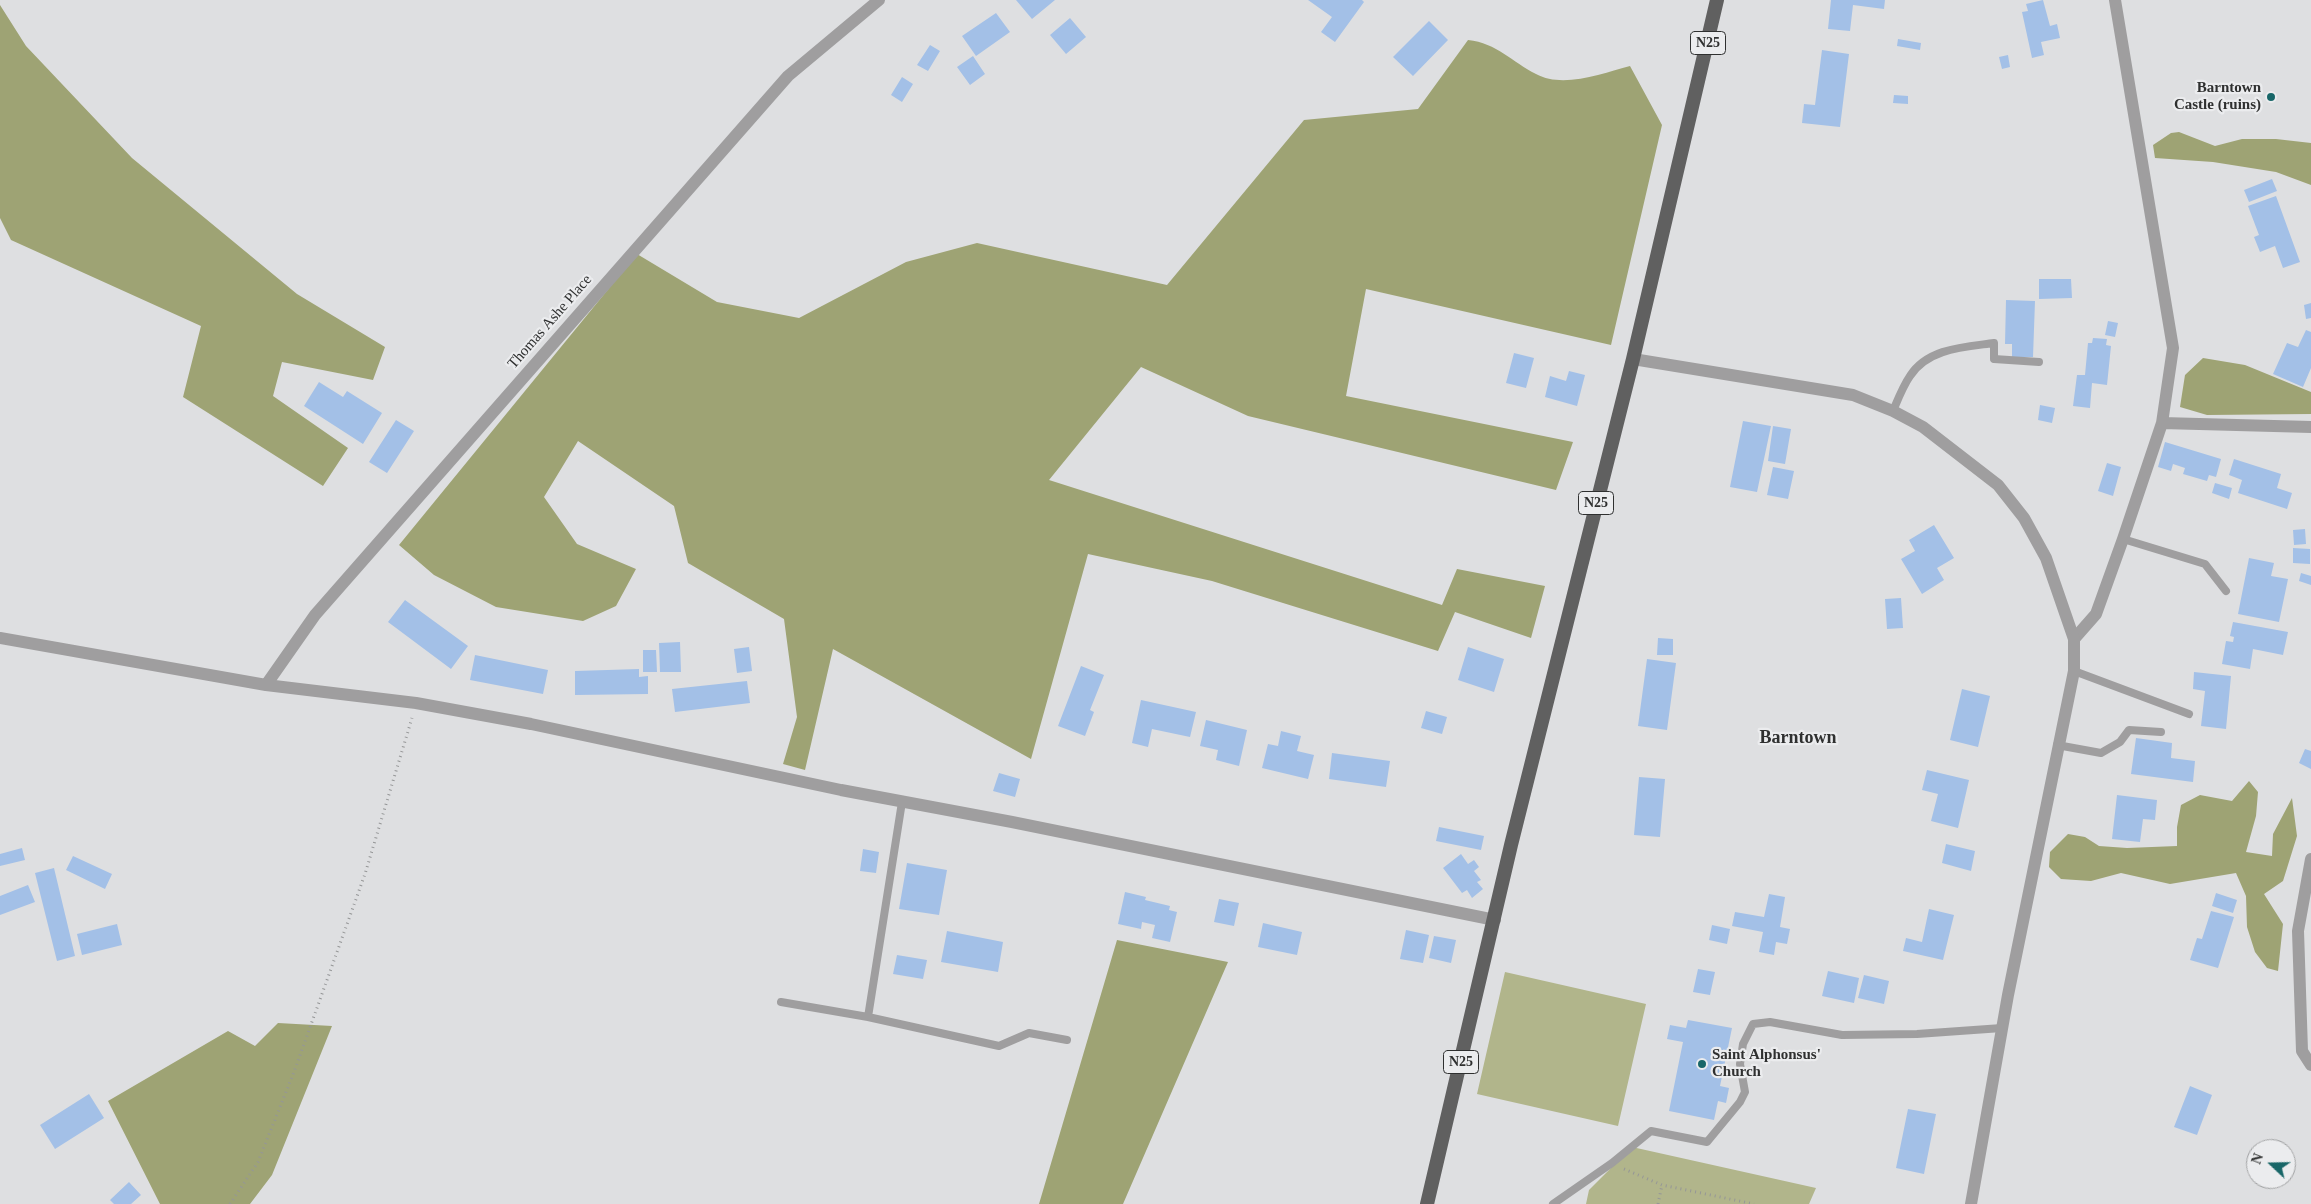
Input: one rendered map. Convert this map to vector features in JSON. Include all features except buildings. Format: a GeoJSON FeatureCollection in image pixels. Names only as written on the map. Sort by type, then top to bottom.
{"type":"FeatureCollection","features":[{"type":"Feature","properties":{"kind":"highway","name":"N25"},"geometry":{"type":"LineString","coordinates":[[1427,1204],[1556,661],[1633,359],[1717,0]]}},
{"type":"Feature","properties":{"kind":"street","name":"Thomas Ashe Place"},"geometry":{"type":"LineString","coordinates":[[266,685],[315,615],[788,76],[879,0]]}},
{"type":"Feature","properties":{"kind":"street"},"geometry":{"type":"LineString","coordinates":[[2074,639],[2096,614],[2123,539],[2162,423],[2173,348],[2115,0]]}},
{"type":"Feature","properties":{"kind":"street"},"geometry":{"type":"LineString","coordinates":[[1633,359],[1853,395],[1893,411],[1923,427],[1998,485],[2019,512],[2046,558],[2074,639],[2074,671],[2057,746],[2053,777],[2002,1028],[1971,1204]]}},
{"type":"Feature","properties":{"kind":"street"},"geometry":{"type":"LineString","coordinates":[[2162,423],[2311,427]]}},
{"type":"Feature","properties":{"kind":"street"},"geometry":{"type":"LineString","coordinates":[[0,638],[266,685],[416,703],[531,724],[902,802],[1032,826],[1495,920]]}},
{"type":"Feature","properties":{"kind":"street"},"geometry":{"type":"LineString","coordinates":[[2311,859],[2298,931],[2302,1051],[2311,1066]]}},
{"type":"Feature","properties":{"kind":"lane"},"geometry":{"type":"LineString","coordinates":[[1893,411],[1911,375],[1929,358],[1957,348],[1994,343],[1994,359],[2039,362]]}},
{"type":"Feature","properties":{"kind":"lane"},"geometry":{"type":"LineString","coordinates":[[2123,539],[2206,564],[2226,591]]}},
{"type":"Feature","properties":{"kind":"lane"},"geometry":{"type":"LineString","coordinates":[[2074,671],[2189,714]]}},
{"type":"Feature","properties":{"kind":"lane"},"geometry":{"type":"LineString","coordinates":[[2057,746],[2101,753],[2120,742],[2130,730],[2161,732]]}},
{"type":"Feature","properties":{"kind":"lane"},"geometry":{"type":"LineString","coordinates":[[868,1017],[902,802]]}},
{"type":"Feature","properties":{"kind":"lane"},"geometry":{"type":"LineString","coordinates":[[781,1002],[868,1017],[999,1046],[1029,1033],[1067,1040]]}},
{"type":"Feature","properties":{"kind":"lane"},"geometry":{"type":"LineString","coordinates":[[1553,1204],[1612,1164],[1651,1131],[1707,1142],[1740,1102],[1744,1092],[1740,1064],[1744,1044],[1753,1024],[1770,1022],[1842,1035],[1917,1034],[2002,1028]]}},
{"type":"Feature","properties":{"kind":"path"},"geometry":{"type":"LineString","coordinates":[[230,1204],[258,1162],[294,1072],[365,874],[416,703]]}},
{"type":"Feature","properties":{"kind":"path"},"geometry":{"type":"LineString","coordinates":[[1612,1164],[1662,1185],[1754,1204]]}},
{"type":"Feature","properties":{"kind":"path"},"geometry":{"type":"LineString","coordinates":[[1658,1204],[1662,1185]]}},
{"type":"Feature","properties":{"kind":"green space"},"geometry":{"type":"Polygon","coordinates":[[[0,5],[26,46],[132,158],[297,294],[385,347],[373,380],[282,362],[273,396],[348,448],[323,486],[183,397],[201,326],[11,240],[0,218],[0,5]]]}},
{"type":"Feature","properties":{"kind":"green space"},"geometry":{"type":"Polygon","coordinates":[[[1468,40],[1496,49],[1536,74],[1558,80],[1596,76],[1630,66],[1662,125],[1611,345],[1366,289],[1346,396],[1573,442],[1556,490],[1248,416],[1141,367],[1049,480],[1442,605],[1457,569],[1545,586],[1531,638],[1455,612],[1438,651],[1212,581],[1088,554],[1031,759],[833,649],[805,770],[783,764],[797,717],[784,619],[688,563],[674,506],[578,441],[544,497],[577,544],[636,569],[616,606],[583,621],[496,607],[434,575],[399,545],[637,254],[717,302],[799,318],[906,262],[977,243],[1167,285],[1304,120],[1418,109],[1468,40]]]}},
{"type":"Feature","properties":{"kind":"green space"},"geometry":{"type":"Polygon","coordinates":[[[2179,132],[2215,146],[2242,139],[2276,139],[2311,143],[2311,185],[2276,172],[2213,162],[2155,158],[2153,145],[2171,133],[2179,132]]]}},
{"type":"Feature","properties":{"kind":"green space"},"geometry":{"type":"Polygon","coordinates":[[[2203,358],[2245,365],[2311,392],[2311,414],[2207,415],[2180,407],[2185,375],[2203,358]]]}},
{"type":"Feature","properties":{"kind":"green space"},"geometry":{"type":"Polygon","coordinates":[[[2249,781],[2258,792],[2256,816],[2246,852],[2272,856],[2273,834],[2292,798],[2297,836],[2283,881],[2264,894],[2283,924],[2278,971],[2267,968],[2255,952],[2247,927],[2246,896],[2236,873],[2170,884],[2121,873],[2091,881],[2061,879],[2049,867],[2050,852],[2068,834],[2085,837],[2099,846],[2127,848],[2177,846],[2177,827],[2181,805],[2200,795],[2232,801],[2249,781]]]}},
{"type":"Feature","properties":{"kind":"green space"},"geometry":{"type":"Polygon","coordinates":[[[1117,940],[1228,962],[1123,1204],[1039,1204],[1117,940]]]}},
{"type":"Feature","properties":{"kind":"green space"},"geometry":{"type":"Polygon","coordinates":[[[1505,972],[1646,1004],[1618,1126],[1477,1094],[1505,972]]]}},
{"type":"Feature","properties":{"kind":"green space"},"geometry":{"type":"Polygon","coordinates":[[[278,1023],[332,1026],[272,1175],[250,1204],[160,1204],[108,1101],[228,1031],[255,1046],[278,1023]]]}},
{"type":"Feature","properties":{"kind":"green space"},"geometry":{"type":"Polygon","coordinates":[[[1632,1147],[1816,1188],[1809,1204],[1586,1204],[1589,1190],[1632,1147]]]}},
{"type":"Feature","properties":{"kind":"place","name":"Barntown Castle (ruins)"},"geometry":{"type":"Point","coordinates":[2271,97]}},
{"type":"Feature","properties":{"kind":"place","name":"Saint Alphonsus' Church"},"geometry":{"type":"Point","coordinates":[1702,1064]}},
{"type":"Feature","properties":{"kind":"district","name":"Barntown"},"geometry":{"type":"Point","coordinates":[1798,738]}}]}
